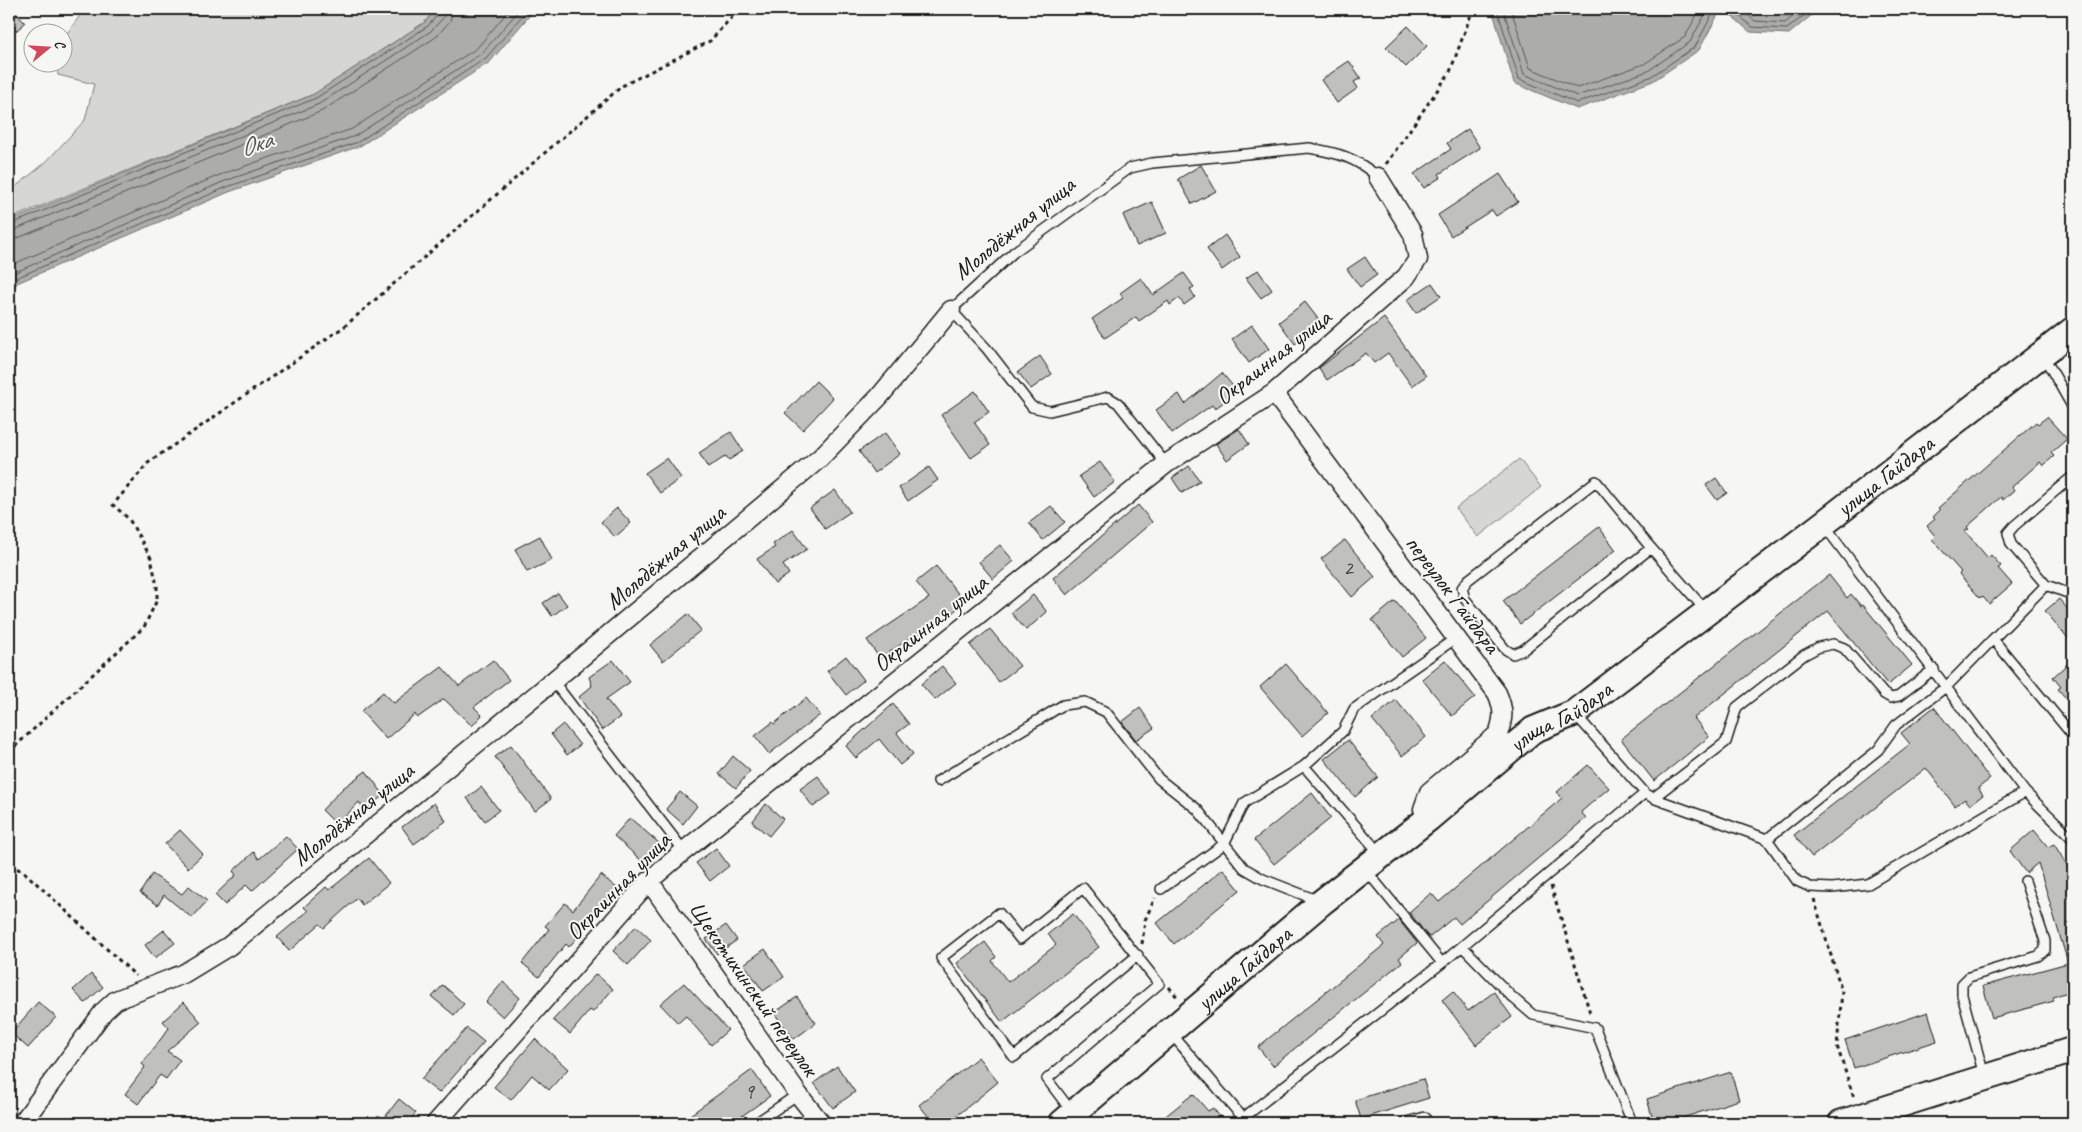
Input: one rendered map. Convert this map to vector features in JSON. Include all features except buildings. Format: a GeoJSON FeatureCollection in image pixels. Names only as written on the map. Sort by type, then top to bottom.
{"type":"FeatureCollection","features":[{"type":"Feature","properties":{"kind":"street","name":"Окраинная улица"},"geometry":{"type":"LineString","coordinates":[[436,1123],[649,881],[1166,464],[1274,393],[1406,277],[1418,259],[1413,234],[1378,177]]}},
{"type":"Feature","properties":{"kind":"street","name":"Молодёжная улица"},"geometry":{"type":"LineString","coordinates":[[22,1123],[104,1011],[116,1000],[183,974],[229,946],[553,681],[820,458],[880,397],[951,310]]}},
{"type":"Feature","properties":{"kind":"street","name":"улица Гайдара"},"geometry":{"type":"LineString","coordinates":[[1068,1119],[1322,902],[1429,818],[1533,730],[1574,712],[1823,524],[2073,330]]}},
{"type":"Feature","properties":{"kind":"street","name":"переулок Гайдара"},"geometry":{"type":"LineString","coordinates":[[1274,393],[1497,693],[1504,708],[1503,721],[1498,734],[1429,792],[1423,809],[1429,818]]}},
{"type":"Feature","properties":{"kind":"street","name":"Щекотихинский переулок"},"geometry":{"type":"LineString","coordinates":[[649,881],[820,1123]]}},
{"type":"Feature","properties":{"kind":"street"},"geometry":{"type":"LineString","coordinates":[[1851,1120],[2073,1050]]}},
{"type":"Feature","properties":{"kind":"lane","name":"Молодёжная улица"},"geometry":{"type":"LineString","coordinates":[[951,310],[1014,252],[1130,168],[1152,163],[1309,148],[1332,152],[1362,162],[1378,177]]}},
{"type":"Feature","properties":{"kind":"lane"},"geometry":{"type":"LineString","coordinates":[[951,310],[987,349],[1032,407],[1050,411],[1097,398],[1108,397],[1118,403],[1166,464]]}},
{"type":"Feature","properties":{"kind":"lane"},"geometry":{"type":"LineString","coordinates":[[2043,355],[2073,408]]}},
{"type":"Feature","properties":{"kind":"lane"},"geometry":{"type":"LineString","coordinates":[[2073,476],[2014,526],[2008,534],[2011,544],[2046,585],[2073,595]]}},
{"type":"Feature","properties":{"kind":"lane"},"geometry":{"type":"LineString","coordinates":[[1651,548],[1523,650],[1513,654],[1504,649],[1465,599],[1462,588],[1468,580],[1596,481],[1707,612]]}},
{"type":"Feature","properties":{"kind":"lane"},"geometry":{"type":"LineString","coordinates":[[1823,524],[1947,686],[2025,792],[2073,837]]}},
{"type":"Feature","properties":{"kind":"lane"},"geometry":{"type":"LineString","coordinates":[[1767,839],[1878,750],[1896,725],[1947,686],[2046,585]]}},
{"type":"Feature","properties":{"kind":"lane"},"geometry":{"type":"LineString","coordinates":[[1161,889],[1224,844],[1244,803],[1304,766],[1343,731],[1354,709],[1456,638]]}},
{"type":"Feature","properties":{"kind":"lane"},"geometry":{"type":"LineString","coordinates":[[1993,639],[2073,736]]}},
{"type":"Feature","properties":{"kind":"lane"},"geometry":{"type":"LineString","coordinates":[[1170,1032],[1240,1121],[1442,963],[1548,875],[1649,796],[1726,742],[1737,707],[1804,655],[1819,647],[1832,644],[1844,648],[1884,694],[1891,698],[1899,696],[1934,669]]}},
{"type":"Feature","properties":{"kind":"lane"},"geometry":{"type":"LineString","coordinates":[[553,681],[684,851]]}},
{"type":"Feature","properties":{"kind":"lane"},"geometry":{"type":"LineString","coordinates":[[938,781],[1063,705],[1085,702],[1106,712],[1159,779],[1197,809],[1244,868],[1263,879],[1322,902]]}},
{"type":"Feature","properties":{"kind":"lane"},"geometry":{"type":"LineString","coordinates":[[1574,712],[1649,796],[1767,839],[1797,881],[1810,887],[1832,888],[1868,884],[2025,792]]}},
{"type":"Feature","properties":{"kind":"lane"},"geometry":{"type":"LineString","coordinates":[[1304,766],[1442,963]]}},
{"type":"Feature","properties":{"kind":"lane"},"geometry":{"type":"LineString","coordinates":[[1985,1078],[1962,995],[1962,984],[1970,977],[2038,956],[2045,950],[2045,942],[2026,881]]}},
{"type":"Feature","properties":{"kind":"lane"},"geometry":{"type":"LineString","coordinates":[[1068,1119],[1047,1079],[1159,984],[1140,951],[1083,888],[1020,939],[999,913],[941,958],[1014,1057],[1140,951]]}},
{"type":"Feature","properties":{"kind":"lane"},"geometry":{"type":"LineString","coordinates":[[1462,946],[1512,997],[1533,1014],[1595,1028],[1632,1123]]}},
{"type":"Feature","properties":{"kind":"lane"},"geometry":{"type":"LineString","coordinates":[[756,1123],[798,1094]]}},
{"type":"Feature","properties":{"kind":"lane"},"geometry":{"type":"LineString","coordinates":[[1403,1123],[1425,1117]]}},
{"type":"Feature","properties":{"kind":"path"},"geometry":{"type":"LineString","coordinates":[[9,752],[144,627],[157,600],[157,586],[151,558],[129,519],[113,505],[148,464],[345,326],[622,86],[710,41],[739,9]]}},
{"type":"Feature","properties":{"kind":"path"},"geometry":{"type":"LineString","coordinates":[[1378,177],[1450,72],[1473,9]]}},
{"type":"Feature","properties":{"kind":"path"},"geometry":{"type":"LineString","coordinates":[[9,867],[22,870],[148,987]]}},
{"type":"Feature","properties":{"kind":"path"},"geometry":{"type":"LineString","coordinates":[[1548,875],[1595,1028]]}},
{"type":"Feature","properties":{"kind":"path"},"geometry":{"type":"LineString","coordinates":[[1810,887],[1842,992],[1837,1046],[1851,1120]]}},
{"type":"Feature","properties":{"kind":"path"},"geometry":{"type":"LineString","coordinates":[[1140,951],[1145,920],[1161,889]]}},
{"type":"Feature","properties":{"kind":"shaded area"},"geometry":{"type":"Polygon","coordinates":[[[435,9],[425,22],[314,94],[9,219],[9,192],[45,163],[85,120],[94,84],[58,75],[58,72],[72,72],[72,27],[84,10],[435,9]]]}},
{"type":"Feature","properties":{"kind":"shaded area"},"geometry":{"type":"Polygon","coordinates":[[[1519,459],[1541,487],[1478,537],[1456,508],[1519,459]]]}},
{"type":"Feature","properties":{"kind":"water","name":"Ока"},"geometry":{"type":"Polygon","coordinates":[[[436,9],[535,9],[490,62],[360,146],[229,192],[17,283],[9,295],[9,221],[314,94],[425,22],[436,9]]]}},
{"type":"Feature","properties":{"kind":"water"},"geometry":{"type":"Polygon","coordinates":[[[1492,9],[1721,9],[1699,50],[1653,81],[1577,109],[1514,83],[1492,9]]]}},
{"type":"Feature","properties":{"kind":"water"},"geometry":{"type":"Polygon","coordinates":[[[1724,9],[1819,9],[1789,34],[1750,32],[1724,9]]]}}]}
